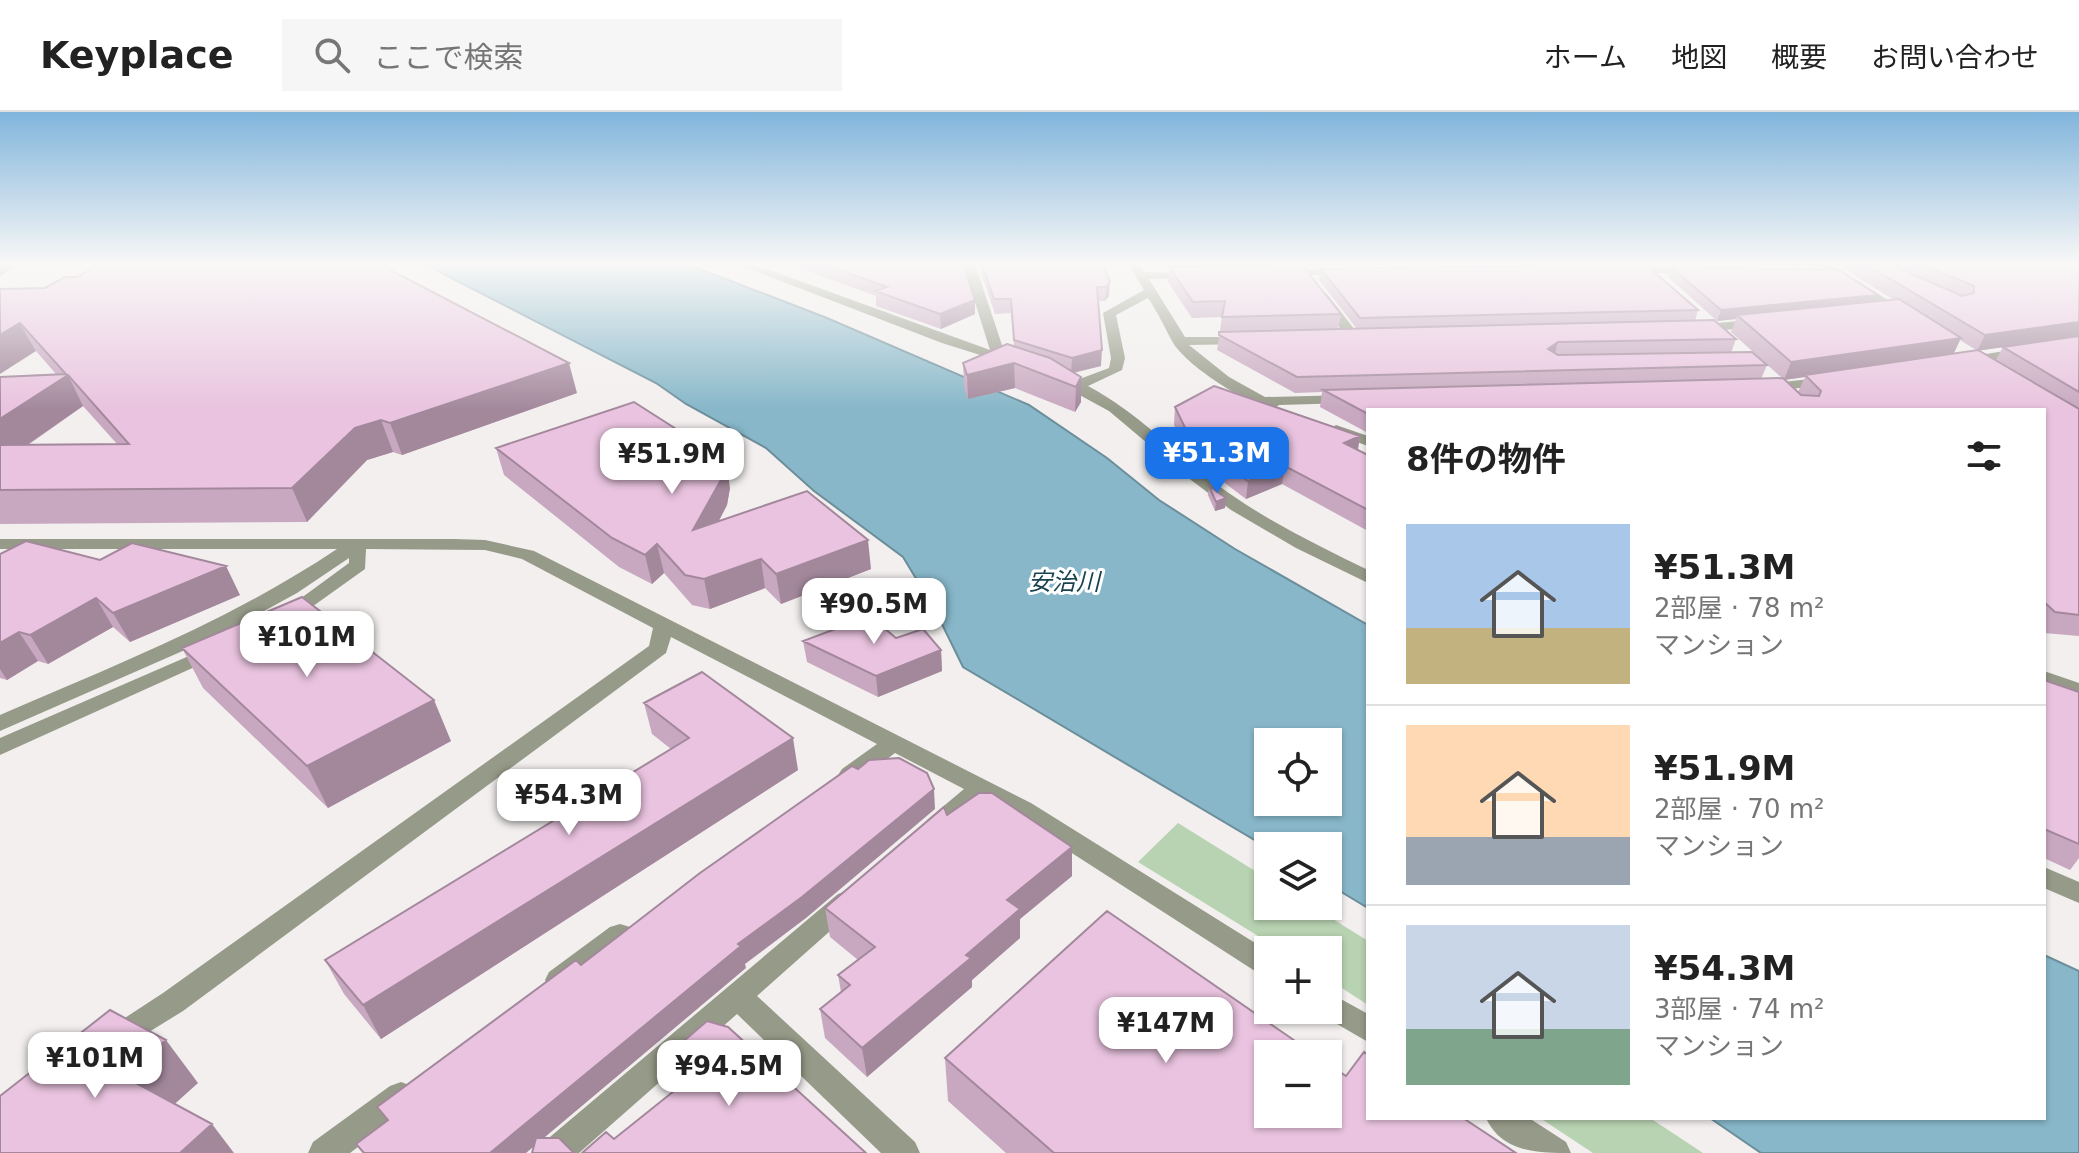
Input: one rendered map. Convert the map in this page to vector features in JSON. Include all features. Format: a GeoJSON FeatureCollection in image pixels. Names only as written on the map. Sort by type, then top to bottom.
{"type":"FeatureCollection","features":[{"type":"Feature","properties":{"kind":"street"},"geometry":{"type":"LineString","coordinates":[[873,313],[1080,384],[1127,417],[1198,477],[1247,512],[1366,576]]}},
{"type":"Feature","properties":{"kind":"street"},"geometry":{"type":"LineString","coordinates":[[985,313],[999,357]]}},
{"type":"Feature","properties":{"kind":"street"},"geometry":{"type":"LineString","coordinates":[[1080,384],[1115,370],[1118,358],[1110,313]]}},
{"type":"Feature","properties":{"kind":"street"},"geometry":{"type":"LineString","coordinates":[[1162,313],[1178,341],[1209,369],[1261,401],[1301,417]]}},
{"type":"Feature","properties":{"kind":"street"},"geometry":{"type":"LineString","coordinates":[[1331,339],[1362,339],[1337,313]]}},
{"type":"Feature","properties":{"kind":"street"},"geometry":{"type":"LineString","coordinates":[[1901,313],[1918,323]]}},
{"type":"Feature","properties":{"kind":"street"},"geometry":{"type":"LineString","coordinates":[[1700,318],[1729,344]]}},
{"type":"Feature","properties":{"kind":"street"},"geometry":{"type":"LineString","coordinates":[[1681,329],[1774,321]]}},
{"type":"Feature","properties":{"kind":"street"},"geometry":{"type":"LineString","coordinates":[[1178,341],[1255,340]]}},
{"type":"Feature","properties":{"kind":"street"},"geometry":{"type":"LineString","coordinates":[[1956,363],[2079,343]]}},
{"type":"Feature","properties":{"kind":"street"},"geometry":{"type":"LineString","coordinates":[[1954,345],[1992,371]]}},
{"type":"Feature","properties":{"kind":"street"},"geometry":{"type":"LineString","coordinates":[[1758,370],[1797,403]]}},
{"type":"Feature","properties":{"kind":"street"},"geometry":{"type":"LineString","coordinates":[[1748,389],[1839,379]]}},
{"type":"Feature","properties":{"kind":"street"},"geometry":{"type":"LineString","coordinates":[[1261,401],[1370,398]]}},
{"type":"Feature","properties":{"kind":"street"},"geometry":{"type":"LineString","coordinates":[[1328,427],[1366,440]]}},
{"type":"Feature","properties":{"kind":"street"},"geometry":{"type":"LineString","coordinates":[[0,544],[485,545],[528,555],[1022,809],[1254,956]]}},
{"type":"Feature","properties":{"kind":"street"},"geometry":{"type":"LineString","coordinates":[[0,747],[260,630],[334,585],[358,565],[357,544]]}},
{"type":"Feature","properties":{"kind":"street"},"geometry":{"type":"LineString","coordinates":[[0,724],[219,628],[290,589],[357,544]]}},
{"type":"Feature","properties":{"kind":"street"},"geometry":{"type":"LineString","coordinates":[[93,1054],[173,1002],[659,649],[664,624]]}},
{"type":"Feature","properties":{"kind":"street"},"geometry":{"type":"LineString","coordinates":[[2046,679],[2079,691]]}},
{"type":"Feature","properties":{"kind":"street"},"geometry":{"type":"LineString","coordinates":[[824,793],[895,742]]}},
{"type":"Feature","properties":{"kind":"street"},"geometry":{"type":"LineString","coordinates":[[912,846],[982,787]]}},
{"type":"Feature","properties":{"kind":"street"},"geometry":{"type":"LineString","coordinates":[[2046,878],[2079,893]]}},
{"type":"Feature","properties":{"kind":"street"},"geometry":{"type":"LineString","coordinates":[[555,1153],[865,886]]}},
{"type":"Feature","properties":{"kind":"street"},"geometry":{"type":"LineString","coordinates":[[539,995],[641,921]]}},
{"type":"Feature","properties":{"kind":"street"},"geometry":{"type":"LineString","coordinates":[[736,995],[904,1153]]}},
{"type":"Feature","properties":{"kind":"street"},"geometry":{"type":"LineString","coordinates":[[1342,1013],[1366,1028]]}},
{"type":"Feature","properties":{"kind":"street"},"geometry":{"type":"LineString","coordinates":[[324,1153],[425,1079]]}},
{"type":"Feature","properties":{"kind":"street"},"geometry":{"type":"LineString","coordinates":[[1505,1120],[1555,1153]]}},
{"type":"Feature","properties":{"kind":"green space"},"geometry":{"type":"Polygon","coordinates":[[[1178,823],[1254,870],[1254,920],[1334,920],[1366,940],[1366,1004],[1342,988],[1342,936],[1258,936],[1138,862],[1178,823]]]}},
{"type":"Feature","properties":{"kind":"green space"},"geometry":{"type":"Polygon","coordinates":[[[1543,1120],[1653,1120],[1703,1153],[1593,1153],[1543,1120]]]}},
{"type":"Feature","properties":{"kind":"water","name":"安治川"},"geometry":{"type":"Polygon","coordinates":[[[519,313],[813,313],[1029,405],[1107,458],[1159,500],[1235,549],[1366,624],[1366,907],[1342,892],[1342,832],[1254,832],[1254,840],[963,667],[935,610],[903,557],[814,491],[766,448],[686,404],[656,383],[519,313]]]}},
{"type":"Feature","properties":{"kind":"water"},"geometry":{"type":"Polygon","coordinates":[[[2046,956],[2079,971],[2079,1153],[1761,1153],[1713,1120],[2046,1120],[2046,956]]]}},
{"type":"Feature","properties":{"kind":"building"},"geometry":{"type":"Polygon","coordinates":[[[0,313],[472,313],[569,363],[390,423],[381,420],[355,428],[292,488],[0,490],[0,445],[129,444],[68,375],[0,419],[0,377],[66,374],[20,323],[0,335],[0,313]]]}},
{"type":"Feature","properties":{"kind":"building"},"geometry":{"type":"Polygon","coordinates":[[[1012,313],[1099,313],[1102,350],[1072,358],[1014,340],[1012,313]]]}},
{"type":"Feature","properties":{"kind":"building"},"geometry":{"type":"Polygon","coordinates":[[[1223,313],[1341,314],[1222,317],[1223,313]]]}},
{"type":"Feature","properties":{"kind":"building"},"geometry":{"type":"Polygon","coordinates":[[[1356,313],[1589,313],[1360,318],[1356,313]]]}},
{"type":"Feature","properties":{"kind":"building"},"geometry":{"type":"Polygon","coordinates":[[[1921,313],[1961,338],[1791,362],[1737,315],[1921,313]]]}},
{"type":"Feature","properties":{"kind":"building"},"geometry":{"type":"Polygon","coordinates":[[[1947,313],[2079,313],[2079,322],[1985,335],[1947,313]]]}},
{"type":"Feature","properties":{"kind":"building"},"geometry":{"type":"Polygon","coordinates":[[[1714,320],[1736,339],[1558,342],[1548,349],[1558,355],[1752,352],[1767,365],[1297,377],[1219,335],[1219,332],[1714,320]]]}},
{"type":"Feature","properties":{"kind":"building"},"geometry":{"type":"Polygon","coordinates":[[[2079,336],[2079,392],[2003,347],[2079,336]]]}},
{"type":"Feature","properties":{"kind":"building"},"geometry":{"type":"Polygon","coordinates":[[[1007,344],[1050,358],[1081,377],[1076,387],[1014,363],[967,375],[963,363],[1007,344]]]}},
{"type":"Feature","properties":{"kind":"building"},"geometry":{"type":"Polygon","coordinates":[[[1978,350],[2079,409],[2079,615],[2055,612],[2046,604],[2046,408],[1366,408],[1366,413],[1323,390],[1783,378],[1801,395],[1819,396],[1821,391],[1805,375],[1978,350]]]}},
{"type":"Feature","properties":{"kind":"building"},"geometry":{"type":"Polygon","coordinates":[[[1214,386],[1360,436],[1344,443],[1366,454],[1366,509],[1285,466],[1248,481],[1190,438],[1175,407],[1214,386]]]}},
{"type":"Feature","properties":{"kind":"building"},"geometry":{"type":"Polygon","coordinates":[[[634,402],[726,461],[722,478],[693,530],[807,491],[868,540],[776,574],[761,559],[704,579],[685,575],[657,544],[645,555],[612,538],[496,448],[634,402]]]}},
{"type":"Feature","properties":{"kind":"building"},"geometry":{"type":"Polygon","coordinates":[[[1209,486],[1226,498],[1216,502],[1209,486]]]}},
{"type":"Feature","properties":{"kind":"building"},"geometry":{"type":"Polygon","coordinates":[[[26,541],[100,560],[132,543],[226,566],[113,613],[96,598],[30,635],[19,632],[0,643],[0,554],[26,541]]]}},
{"type":"Feature","properties":{"kind":"building"},"geometry":{"type":"Polygon","coordinates":[[[302,597],[434,700],[307,766],[182,648],[302,597]]]}},
{"type":"Feature","properties":{"kind":"building"},"geometry":{"type":"Polygon","coordinates":[[[870,616],[896,638],[923,629],[941,650],[876,676],[803,641],[870,616]]]}},
{"type":"Feature","properties":{"kind":"building"},"geometry":{"type":"Polygon","coordinates":[[[702,672],[793,738],[363,1005],[325,960],[689,738],[644,703],[702,672]]]}},
{"type":"Feature","properties":{"kind":"building"},"geometry":{"type":"Polygon","coordinates":[[[2046,681],[2079,692],[2079,844],[2046,830],[2046,681]]]}},
{"type":"Feature","properties":{"kind":"building"},"geometry":{"type":"Polygon","coordinates":[[[899,758],[927,773],[934,789],[802,897],[738,944],[741,946],[490,1153],[364,1153],[356,1144],[388,1120],[377,1107],[576,960],[581,965],[700,873],[852,766],[858,769],[869,760],[899,758]]]}},
{"type":"Feature","properties":{"kind":"building"},"geometry":{"type":"Polygon","coordinates":[[[979,793],[992,793],[1072,847],[1007,900],[1020,909],[966,955],[971,958],[862,1048],[820,1009],[850,985],[838,975],[875,947],[825,908],[944,807],[947,815],[979,793]]]}},
{"type":"Feature","properties":{"kind":"building"},"geometry":{"type":"Polygon","coordinates":[[[1107,911],[1254,1013],[1254,1024],[1271,1024],[1294,1040],[1254,1040],[1254,1128],[1342,1128],[1342,1073],[1346,1076],[1364,1052],[1366,1120],[1466,1120],[1516,1153],[1054,1153],[945,1058],[1107,911]]]}},
{"type":"Feature","properties":{"kind":"building"},"geometry":{"type":"Polygon","coordinates":[[[110,1010],[166,1040],[123,1076],[212,1124],[180,1153],[0,1153],[0,1096],[110,1010]]]}},
{"type":"Feature","properties":{"kind":"building"},"geometry":{"type":"Polygon","coordinates":[[[707,1021],[728,1027],[866,1153],[582,1153],[606,1132],[614,1139],[694,1075],[670,1053],[707,1021]]]}},
{"type":"Feature","properties":{"kind":"building"},"geometry":{"type":"Polygon","coordinates":[[[536,1138],[559,1138],[574,1153],[532,1153],[536,1138]]]}}]}
